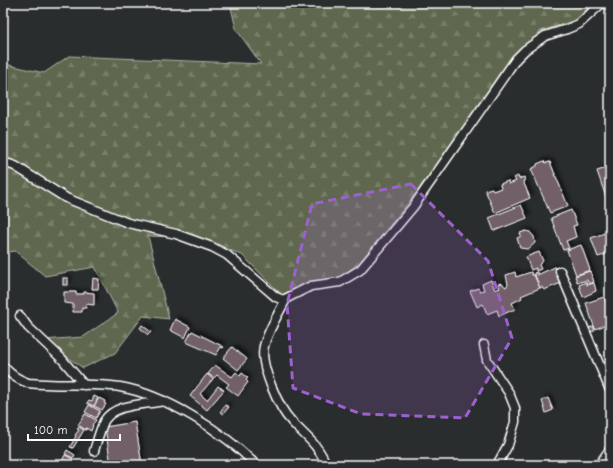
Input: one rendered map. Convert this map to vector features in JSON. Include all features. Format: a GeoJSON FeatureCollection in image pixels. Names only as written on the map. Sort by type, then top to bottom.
{"type":"FeatureCollection","features":[{"type":"Feature","properties":{"kind":"street"},"geometry":{"type":"LineString","coordinates":[[3,162],[15,166],[66,198],[128,223],[176,234],[212,247],[226,255],[276,297],[283,300],[311,286],[340,282],[360,270],[380,244],[413,207],[516,59],[525,50],[545,36],[579,24],[602,3]]}},
{"type":"Feature","properties":{"kind":"street"},"geometry":{"type":"LineString","coordinates":[[560,271],[610,390]]}},
{"type":"Feature","properties":{"kind":"street"},"geometry":{"type":"LineString","coordinates":[[286,298],[264,345],[262,354],[264,364],[280,407],[291,421],[312,441],[326,465]]}},
{"type":"Feature","properties":{"kind":"street"},"geometry":{"type":"LineString","coordinates":[[20,316],[28,327],[62,359],[84,385]]}},
{"type":"Feature","properties":{"kind":"street"},"geometry":{"type":"LineString","coordinates":[[484,345],[487,360],[509,393],[515,408],[515,422],[508,445],[497,465]]}},
{"type":"Feature","properties":{"kind":"street"},"geometry":{"type":"LineString","coordinates":[[3,366],[18,380],[28,383],[119,387],[144,392],[164,401],[219,433],[242,451],[256,465]]}},
{"type":"Feature","properties":{"kind":"street"},"geometry":{"type":"LineString","coordinates":[[94,451],[105,421],[112,412],[126,406],[151,404],[164,401]]}},
{"type":"Feature","properties":{"kind":"street"},"geometry":{"type":"LineString","coordinates":[[600,465],[610,449]]}},
{"type":"Feature","properties":{"kind":"highlighted area"},"geometry":{"type":"Polygon","coordinates":[[[411,184],[488,261],[512,338],[465,418],[361,414],[293,388],[287,304],[312,204],[411,184]]]}},
{"type":"Feature","properties":{"kind":"green space"},"geometry":{"type":"Polygon","coordinates":[[[230,3],[593,3],[576,20],[541,31],[518,54],[454,145],[405,207],[359,263],[336,280],[283,296],[242,255],[200,238],[148,236],[169,319],[143,316],[115,353],[83,368],[43,340],[83,337],[118,313],[95,267],[45,276],[15,251],[3,253],[3,57],[9,65],[44,73],[69,56],[261,64],[236,29],[230,3]]]}},
{"type":"Feature","properties":{"kind":"building"},"geometry":{"type":"Polygon","coordinates":[[[544,161],[546,163],[550,162],[568,206],[550,213],[531,169],[544,161]]]}},
{"type":"Feature","properties":{"kind":"building"},"geometry":{"type":"Polygon","coordinates":[[[610,167],[610,206],[609,206],[597,171],[610,167]]]}},
{"type":"Feature","properties":{"kind":"building"},"geometry":{"type":"Polygon","coordinates":[[[518,176],[519,179],[524,177],[525,180],[523,181],[530,198],[495,213],[485,190],[492,188],[493,191],[501,188],[500,184],[508,181],[509,184],[516,181],[514,178],[518,176]]]}},
{"type":"Feature","properties":{"kind":"building"},"geometry":{"type":"Polygon","coordinates":[[[521,205],[527,218],[494,231],[489,218],[521,205]]]}},
{"type":"Feature","properties":{"kind":"building"},"geometry":{"type":"Polygon","coordinates":[[[571,210],[577,225],[573,226],[576,237],[566,241],[569,248],[563,250],[551,218],[571,210]]]}},
{"type":"Feature","properties":{"kind":"building"},"geometry":{"type":"Polygon","coordinates":[[[610,211],[610,222],[609,222],[606,212],[610,211]]]}},
{"type":"Feature","properties":{"kind":"building"},"geometry":{"type":"Polygon","coordinates":[[[526,231],[530,232],[534,237],[535,243],[528,249],[520,248],[517,238],[521,236],[520,233],[526,231]]]}},
{"type":"Feature","properties":{"kind":"building"},"geometry":{"type":"Polygon","coordinates":[[[610,231],[610,253],[598,257],[591,238],[610,231]]]}},
{"type":"Feature","properties":{"kind":"building"},"geometry":{"type":"Polygon","coordinates":[[[581,245],[590,270],[576,275],[567,250],[581,245]]]}},
{"type":"Feature","properties":{"kind":"building"},"geometry":{"type":"Polygon","coordinates":[[[539,252],[543,261],[539,265],[541,269],[536,271],[536,268],[531,270],[526,257],[539,252]]]}},
{"type":"Feature","properties":{"kind":"building"},"geometry":{"type":"Polygon","coordinates":[[[555,267],[561,283],[544,290],[542,287],[540,288],[534,273],[537,272],[537,275],[555,267]]]}},
{"type":"Feature","properties":{"kind":"building"},"geometry":{"type":"Polygon","coordinates":[[[590,271],[594,282],[589,284],[587,280],[577,282],[575,276],[590,271]]]}},
{"type":"Feature","properties":{"kind":"building"},"geometry":{"type":"Polygon","coordinates":[[[515,272],[516,277],[531,272],[540,288],[521,296],[522,298],[512,303],[515,309],[499,316],[497,310],[487,314],[483,304],[477,307],[470,291],[478,288],[480,291],[484,290],[482,284],[491,280],[495,290],[500,288],[498,284],[501,283],[506,287],[508,284],[506,275],[515,272]]]}},
{"type":"Feature","properties":{"kind":"building"},"geometry":{"type":"Polygon","coordinates":[[[63,278],[68,278],[68,285],[63,285],[63,278]]]}},
{"type":"Feature","properties":{"kind":"building"},"geometry":{"type":"Polygon","coordinates":[[[93,278],[99,279],[98,289],[92,289],[93,278]]]}},
{"type":"Feature","properties":{"kind":"building"},"geometry":{"type":"Polygon","coordinates":[[[586,282],[587,285],[594,283],[596,291],[583,297],[579,285],[586,282]]]}},
{"type":"Feature","properties":{"kind":"building"},"geometry":{"type":"Polygon","coordinates":[[[64,292],[76,292],[76,294],[84,294],[84,292],[94,293],[94,305],[86,304],[86,308],[82,308],[82,312],[73,312],[73,304],[64,303],[64,292]]]}},
{"type":"Feature","properties":{"kind":"building"},"geometry":{"type":"Polygon","coordinates":[[[604,297],[606,302],[608,301],[609,304],[607,305],[608,310],[610,309],[610,319],[606,321],[608,324],[595,329],[586,303],[604,297]]]}},
{"type":"Feature","properties":{"kind":"building"},"geometry":{"type":"Polygon","coordinates":[[[175,319],[190,327],[185,338],[170,330],[175,319]]]}},
{"type":"Feature","properties":{"kind":"building"},"geometry":{"type":"Polygon","coordinates":[[[142,325],[151,332],[148,335],[140,328],[142,325]]]}},
{"type":"Feature","properties":{"kind":"building"},"geometry":{"type":"Polygon","coordinates":[[[594,326],[594,331],[590,332],[589,328],[594,326]]]}},
{"type":"Feature","properties":{"kind":"building"},"geometry":{"type":"Polygon","coordinates":[[[192,331],[224,347],[221,347],[216,355],[186,342],[192,331]]]}},
{"type":"Feature","properties":{"kind":"building"},"geometry":{"type":"Polygon","coordinates":[[[232,347],[247,359],[238,370],[223,358],[232,347]]]}},
{"type":"Feature","properties":{"kind":"building"},"geometry":{"type":"Polygon","coordinates":[[[215,365],[232,377],[236,372],[240,376],[242,373],[248,378],[246,380],[248,382],[238,396],[226,387],[229,384],[217,375],[214,378],[208,374],[215,365]]]}},
{"type":"Feature","properties":{"kind":"building"},"geometry":{"type":"Polygon","coordinates":[[[207,374],[213,379],[200,394],[207,400],[218,386],[224,390],[207,410],[190,396],[207,374]]]}},
{"type":"Feature","properties":{"kind":"building"},"geometry":{"type":"Polygon","coordinates":[[[94,396],[98,398],[94,406],[87,403],[89,400],[92,401],[94,396]]]}},
{"type":"Feature","properties":{"kind":"building"},"geometry":{"type":"Polygon","coordinates":[[[99,398],[105,401],[104,403],[106,404],[102,410],[94,406],[99,398]]]}},
{"type":"Feature","properties":{"kind":"building"},"geometry":{"type":"Polygon","coordinates":[[[548,398],[553,410],[546,413],[542,401],[548,398]]]}},
{"type":"Feature","properties":{"kind":"building"},"geometry":{"type":"Polygon","coordinates":[[[89,405],[100,411],[96,418],[85,412],[89,405]]]}},
{"type":"Feature","properties":{"kind":"building"},"geometry":{"type":"Polygon","coordinates":[[[225,405],[229,407],[223,414],[220,412],[225,405]]]}},
{"type":"Feature","properties":{"kind":"building"},"geometry":{"type":"Polygon","coordinates":[[[85,414],[96,420],[92,425],[91,431],[78,425],[85,414]]]}},
{"type":"Feature","properties":{"kind":"building"},"geometry":{"type":"Polygon","coordinates":[[[135,422],[142,465],[111,465],[105,427],[135,422]]]}},
{"type":"Feature","properties":{"kind":"building"},"geometry":{"type":"Polygon","coordinates":[[[79,427],[84,430],[73,448],[70,447],[79,430],[77,429],[79,427]]]}},
{"type":"Feature","properties":{"kind":"building"},"geometry":{"type":"Polygon","coordinates":[[[67,450],[75,455],[73,458],[65,454],[67,450]]]}},
{"type":"Feature","properties":{"kind":"building"},"geometry":{"type":"Polygon","coordinates":[[[65,455],[73,459],[70,465],[60,465],[65,455]]]}}]}
